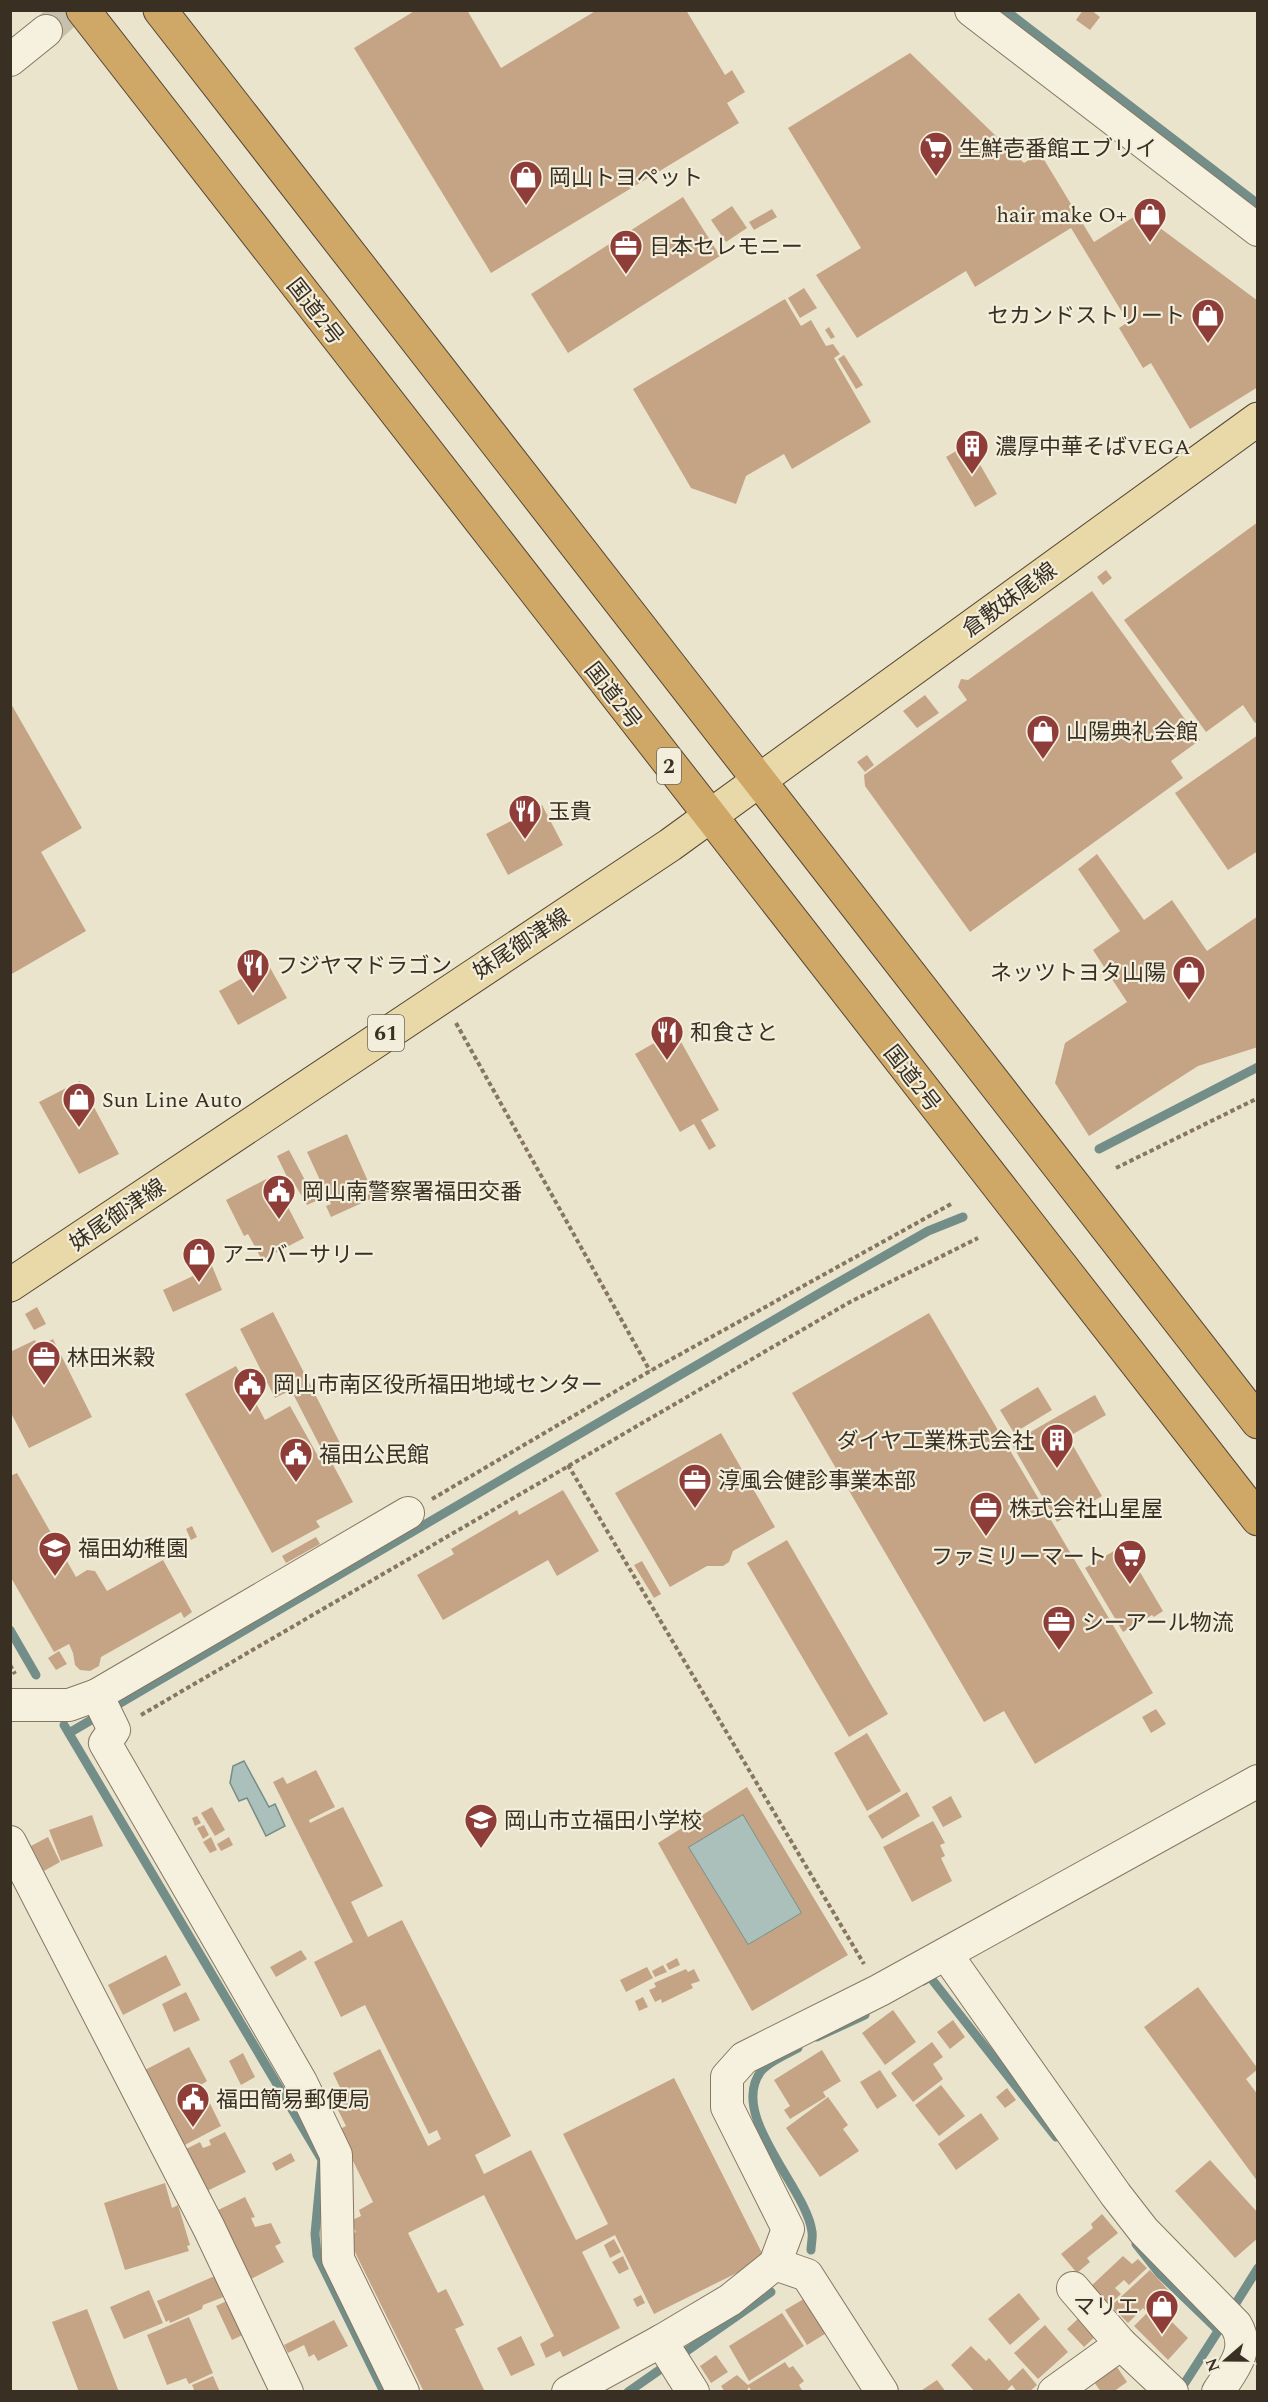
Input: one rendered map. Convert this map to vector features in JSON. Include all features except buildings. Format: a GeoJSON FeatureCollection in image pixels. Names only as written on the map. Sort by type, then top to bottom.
{"type":"FeatureCollection","features":[{"type":"Feature","properties":{"kind":"highway","name":"国道2号"},"geometry":{"type":"LineString","coordinates":[[83,10],[1257,1520]]}},
{"type":"Feature","properties":{"kind":"highway"},"geometry":{"type":"LineString","coordinates":[[160,10],[1257,1422]]}},
{"type":"Feature","properties":{"kind":"main road","name":"倉敷妹尾線"},"geometry":{"type":"LineString","coordinates":[[759,779],[1257,419]]}},
{"type":"Feature","properties":{"kind":"main road","name":"妹尾御津線"},"geometry":{"type":"LineString","coordinates":[[10,1285],[670,845],[759,779]]}},
{"type":"Feature","properties":{"kind":"street"},"geometry":{"type":"LineString","coordinates":[[971,10],[1257,230]]}},
{"type":"Feature","properties":{"kind":"street"},"geometry":{"type":"LineString","coordinates":[[10,60],[46,31]]}},
{"type":"Feature","properties":{"kind":"street"},"geometry":{"type":"LineString","coordinates":[[10,1705],[69,1705],[106,1714],[408,1513]]}},
{"type":"Feature","properties":{"kind":"street"},"geometry":{"type":"LineString","coordinates":[[106,1714],[105,1743],[301,2082],[336,2155],[338,2259],[403,2391]]}},
{"type":"Feature","properties":{"kind":"street"},"geometry":{"type":"LineString","coordinates":[[568,2391],[675,2363],[730,2300],[775,2264],[788,2229],[727,2107],[727,2077],[744,2058],[946,1954],[1257,1781]]}},
{"type":"Feature","properties":{"kind":"street"},"geometry":{"type":"LineString","coordinates":[[10,1842],[209,2228],[287,2391]]}},
{"type":"Feature","properties":{"kind":"street"},"geometry":{"type":"LineString","coordinates":[[946,1954],[1116,2195],[1144,2231],[1235,2322],[1240,2356],[1218,2391]]}},
{"type":"Feature","properties":{"kind":"street"},"geometry":{"type":"LineString","coordinates":[[775,2264],[807,2275],[882,2391]]}},
{"type":"Feature","properties":{"kind":"street"},"geometry":{"type":"LineString","coordinates":[[1072,2288],[1121,2344],[1171,2391]]}},
{"type":"Feature","properties":{"kind":"street"},"geometry":{"type":"LineString","coordinates":[[1054,2391],[1121,2344]]}},
{"type":"Feature","properties":{"kind":"path"},"geometry":{"type":"LineString","coordinates":[[441,996],[650,1371]]}},
{"type":"Feature","properties":{"kind":"path"},"geometry":{"type":"LineString","coordinates":[[1116,1168],[1257,1098]]}},
{"type":"Feature","properties":{"kind":"path"},"geometry":{"type":"LineString","coordinates":[[408,1513],[650,1371],[951,1204]]}},
{"type":"Feature","properties":{"kind":"path"},"geometry":{"type":"LineString","coordinates":[[106,1714],[568,1465],[850,1302],[978,1238]]}},
{"type":"Feature","properties":{"kind":"path"},"geometry":{"type":"LineString","coordinates":[[568,1465],[879,1990]]}},
{"type":"Feature","properties":{"kind":"shaded area"},"geometry":{"type":"Polygon","coordinates":[[[244,1761],[269,1807],[275,1804],[285,1826],[266,1836],[247,1798],[239,1801],[230,1783],[233,1766],[244,1761]]]}},
{"type":"Feature","properties":{"kind":"shaded area"},"geometry":{"type":"Polygon","coordinates":[[[743,1814],[802,1913],[748,1945],[688,1847],[743,1814]]]}},
{"type":"Feature","properties":{"kind":"waterway"},"geometry":{"type":"LineString","coordinates":[[1005,10],[1258,204]]}},
{"type":"Feature","properties":{"kind":"waterway"},"geometry":{"type":"LineString","coordinates":[[1099,1149],[1258,1067]]}},
{"type":"Feature","properties":{"kind":"waterway"},"geometry":{"type":"LineString","coordinates":[[69,1733],[832,1286],[928,1231],[963,1217]]}},
{"type":"Feature","properties":{"kind":"waterway"},"geometry":{"type":"LineString","coordinates":[[10,1630],[36,1675]]}},
{"type":"Feature","properties":{"kind":"waterway"},"geometry":{"type":"LineString","coordinates":[[64,1725],[322,2160],[315,2234],[317,2255],[384,2392]]}},
{"type":"Feature","properties":{"kind":"waterway"},"geometry":{"type":"LineString","coordinates":[[923,1981],[930,1977],[1056,2137]]}},
{"type":"Feature","properties":{"kind":"waterway"},"geometry":{"type":"LineString","coordinates":[[817,2037],[865,2015]]}},
{"type":"Feature","properties":{"kind":"waterway"},"geometry":{"type":"LineString","coordinates":[[798,2048],[762,2070],[754,2088],[754,2108],[761,2129],[807,2214],[812,2234],[811,2250]]}},
{"type":"Feature","properties":{"kind":"waterway"},"geometry":{"type":"LineString","coordinates":[[1136,2244],[1159,2273],[1218,2330]]}},
{"type":"Feature","properties":{"kind":"waterway"},"geometry":{"type":"LineString","coordinates":[[1231,2311],[1258,2268]]}},
{"type":"Feature","properties":{"kind":"waterway"},"geometry":{"type":"LineString","coordinates":[[628,2392],[771,2292]]}},
{"type":"Feature","properties":{"kind":"waterway"},"geometry":{"type":"LineString","coordinates":[[1179,2392],[1222,2325]]}},
{"type":"Feature","properties":{"kind":"tunnel"},"geometry":{"type":"LineString","coordinates":[[46,31],[69,10]]}},
{"type":"Feature","properties":{"kind":"place","name":"生鮮壱番館エブリイ"},"geometry":{"type":"Point","coordinates":[936,177]}},
{"type":"Feature","properties":{"kind":"place","name":"岡山トヨペット"},"geometry":{"type":"Point","coordinates":[526,206]}},
{"type":"Feature","properties":{"kind":"place","name":"hair make O+"},"geometry":{"type":"Point","coordinates":[1150,243]}},
{"type":"Feature","properties":{"kind":"place","name":"日本セレモニー"},"geometry":{"type":"Point","coordinates":[626,275]}},
{"type":"Feature","properties":{"kind":"place","name":"セカンドストリート"},"geometry":{"type":"Point","coordinates":[1208,344]}},
{"type":"Feature","properties":{"kind":"place","name":"濃厚中華そばVEGA"},"geometry":{"type":"Point","coordinates":[972,475]}},
{"type":"Feature","properties":{"kind":"place","name":"山陽典礼会館"},"geometry":{"type":"Point","coordinates":[1043,760]}},
{"type":"Feature","properties":{"kind":"place","name":"玉貴"},"geometry":{"type":"Point","coordinates":[525,840]}},
{"type":"Feature","properties":{"kind":"place","name":"フジヤマドラゴン"},"geometry":{"type":"Point","coordinates":[253,994]}},
{"type":"Feature","properties":{"kind":"place","name":"ネッツトヨタ山陽"},"geometry":{"type":"Point","coordinates":[1189,1001]}},
{"type":"Feature","properties":{"kind":"place","name":"和食さと"},"geometry":{"type":"Point","coordinates":[667,1061]}},
{"type":"Feature","properties":{"kind":"place","name":"Sun Line Auto"},"geometry":{"type":"Point","coordinates":[79,1128]}},
{"type":"Feature","properties":{"kind":"place","name":"岡山南警察署福田交番"},"geometry":{"type":"Point","coordinates":[279,1220]}},
{"type":"Feature","properties":{"kind":"place","name":"アニバーサリー"},"geometry":{"type":"Point","coordinates":[199,1283]}},
{"type":"Feature","properties":{"kind":"place","name":"林田米穀"},"geometry":{"type":"Point","coordinates":[44,1386]}},
{"type":"Feature","properties":{"kind":"place","name":"岡山市南区役所福田地域センター"},"geometry":{"type":"Point","coordinates":[250,1413]}},
{"type":"Feature","properties":{"kind":"place","name":"ダイヤ工業株式会社"},"geometry":{"type":"Point","coordinates":[1057,1469]}},
{"type":"Feature","properties":{"kind":"place","name":"福田公民館"},"geometry":{"type":"Point","coordinates":[296,1483]}},
{"type":"Feature","properties":{"kind":"place","name":"淳風会健診事業本部"},"geometry":{"type":"Point","coordinates":[695,1509]}},
{"type":"Feature","properties":{"kind":"place","name":"株式会社山星屋"},"geometry":{"type":"Point","coordinates":[986,1537]}},
{"type":"Feature","properties":{"kind":"place","name":"福田幼稚園"},"geometry":{"type":"Point","coordinates":[55,1577]}},
{"type":"Feature","properties":{"kind":"place","name":"ファミリーマート"},"geometry":{"type":"Point","coordinates":[1130,1585]}},
{"type":"Feature","properties":{"kind":"place","name":"シーアール物流"},"geometry":{"type":"Point","coordinates":[1059,1651]}},
{"type":"Feature","properties":{"kind":"place","name":"岡山市立福田小学校"},"geometry":{"type":"Point","coordinates":[481,1849]}},
{"type":"Feature","properties":{"kind":"place","name":"福田簡易郵便局"},"geometry":{"type":"Point","coordinates":[193,2128]}},
{"type":"Feature","properties":{"kind":"place","name":"マリエ"},"geometry":{"type":"Point","coordinates":[1162,2335]}}]}
